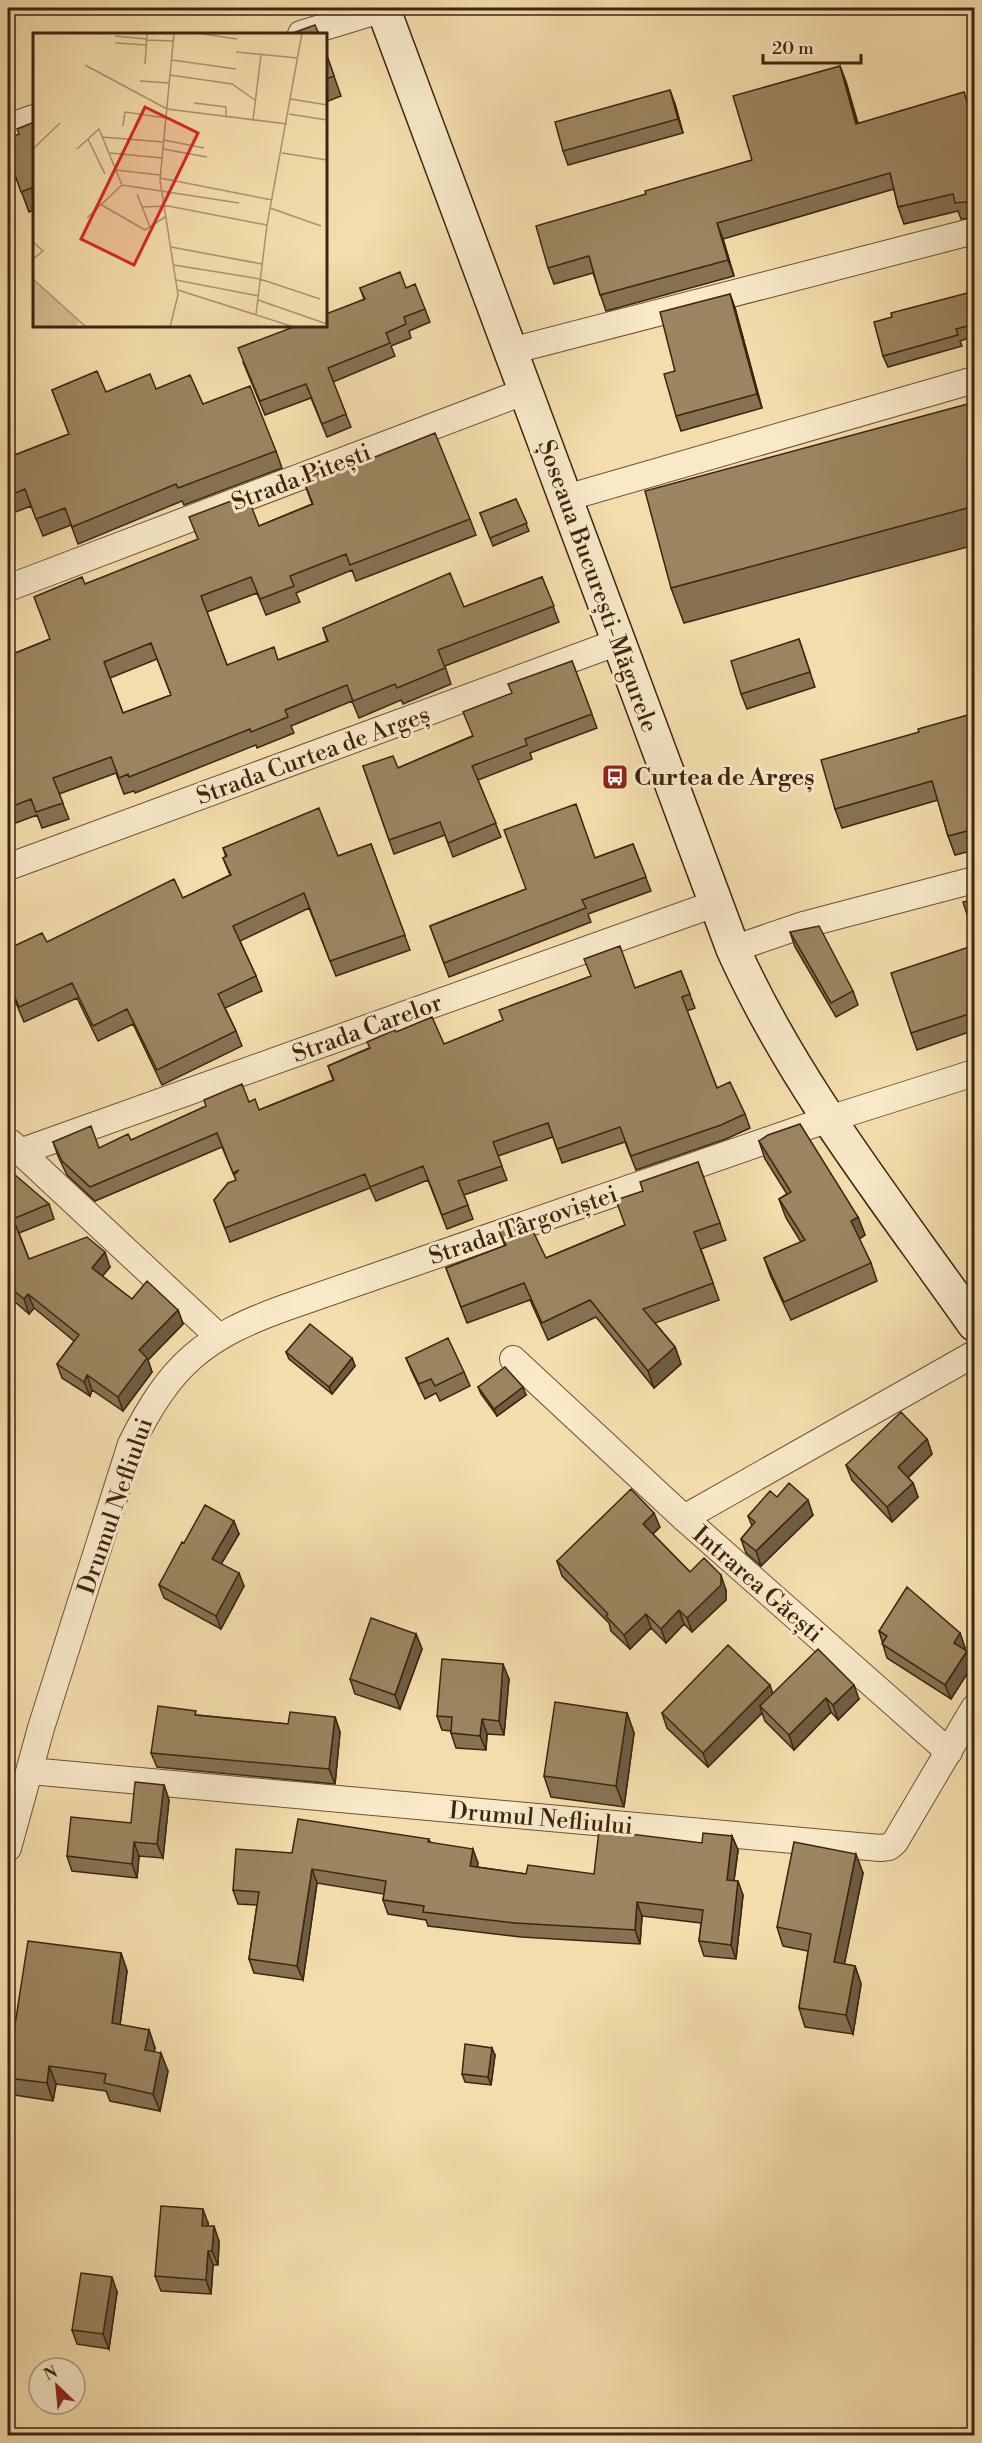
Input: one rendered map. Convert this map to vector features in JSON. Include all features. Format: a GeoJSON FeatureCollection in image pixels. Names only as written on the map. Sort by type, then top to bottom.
{"type":"FeatureCollection","features":[{"type":"Feature","properties":{"kind":"main road","name":"Șoseaua București-Măgurele"},"geometry":{"type":"LineString","coordinates":[[383,8],[566,498],[714,904],[733,949],[773,1030],[829,1119],[975,1324]]}},
{"type":"Feature","properties":{"kind":"street"},"geometry":{"type":"LineString","coordinates":[[304,33],[383,8]]}},
{"type":"Feature","properties":{"kind":"street"},"geometry":{"type":"LineString","coordinates":[[8,127],[33,118]]}},
{"type":"Feature","properties":{"kind":"street"},"geometry":{"type":"LineString","coordinates":[[511,351],[975,231]]}},
{"type":"Feature","properties":{"kind":"street"},"geometry":{"type":"LineString","coordinates":[[566,498],[975,380]]}},
{"type":"Feature","properties":{"kind":"street","name":"Strada Pitești"},"geometry":{"type":"LineString","coordinates":[[8,588],[526,391]]}},
{"type":"Feature","properties":{"kind":"street","name":"Strada Curtea de Argeș"},"geometry":{"type":"LineString","coordinates":[[8,867],[618,642]]}},
{"type":"Feature","properties":{"kind":"street"},"geometry":{"type":"LineString","coordinates":[[733,949],[803,925],[975,880]]}},
{"type":"Feature","properties":{"kind":"street","name":"Strada Carelor"},"geometry":{"type":"LineString","coordinates":[[14,1146],[714,904]]}},
{"type":"Feature","properties":{"kind":"street","name":"Strada Târgoviștei"},"geometry":{"type":"LineString","coordinates":[[219,1337],[255,1319],[287,1307],[829,1119],[975,1073]]}},
{"type":"Feature","properties":{"kind":"street"},"geometry":{"type":"LineString","coordinates":[[14,1146],[219,1337]]}},
{"type":"Feature","properties":{"kind":"street","name":"Drumul Nefliului"},"geometry":{"type":"LineString","coordinates":[[8,1848],[41,1728],[131,1444],[148,1410],[178,1368],[219,1337]]}},
{"type":"Feature","properties":{"kind":"street","name":"Intrarea Găești"},"geometry":{"type":"LineString","coordinates":[[949,1752],[684,1518],[975,1354]]}},
{"type":"Feature","properties":{"kind":"street"},"geometry":{"type":"LineString","coordinates":[[513,1359],[684,1518]]}},
{"type":"Feature","properties":{"kind":"street","name":"Drumul Nefliului"},"geometry":{"type":"LineString","coordinates":[[30,1771],[880,1848],[889,1847],[895,1842],[975,1708]]}},
{"type":"Feature","properties":{"kind":"building"},"geometry":{"type":"Polygon","coordinates":[[[315,25],[319,33],[293,33],[315,25]]]}},
{"type":"Feature","properties":{"kind":"building"},"geometry":{"type":"Polygon","coordinates":[[[327,56],[334,76],[327,79],[327,56]]]}},
{"type":"Feature","properties":{"kind":"building"},"geometry":{"type":"Polygon","coordinates":[[[840,66],[856,124],[964,92],[975,127],[975,201],[955,203],[953,194],[898,207],[890,173],[717,223],[728,260],[600,295],[589,256],[548,268],[536,226],[752,160],[733,96],[840,66]]]}},
{"type":"Feature","properties":{"kind":"building"},"geometry":{"type":"Polygon","coordinates":[[[670,90],[678,119],[563,151],[555,122],[670,90]]]}},
{"type":"Feature","properties":{"kind":"building"},"geometry":{"type":"Polygon","coordinates":[[[33,122],[33,187],[21,192],[8,155],[8,138],[19,134],[17,129],[33,122]]]}},
{"type":"Feature","properties":{"kind":"building"},"geometry":{"type":"Polygon","coordinates":[[[400,272],[406,288],[415,284],[425,309],[404,317],[406,324],[386,333],[390,343],[328,368],[346,414],[322,424],[306,384],[260,401],[238,348],[293,327],[327,327],[327,314],[365,299],[360,288],[400,272]]]}},
{"type":"Feature","properties":{"kind":"building"},"geometry":{"type":"Polygon","coordinates":[[[975,291],[975,324],[956,329],[958,335],[883,356],[874,322],[892,317],[891,313],[975,291]]]}},
{"type":"Feature","properties":{"kind":"building"},"geometry":{"type":"Polygon","coordinates":[[[730,294],[757,394],[676,416],[664,374],[675,371],[660,312],[730,294]]]}},
{"type":"Feature","properties":{"kind":"building"},"geometry":{"type":"Polygon","coordinates":[[[97,371],[106,392],[150,374],[156,389],[190,375],[203,404],[250,386],[276,451],[178,488],[176,484],[72,527],[65,508],[36,519],[25,489],[8,496],[8,444],[12,456],[69,434],[52,390],[97,371]]]}},
{"type":"Feature","properties":{"kind":"building"},"geometry":{"type":"Polygon","coordinates":[[[975,402],[975,506],[671,588],[645,491],[975,402]]]}},
{"type":"Feature","properties":{"kind":"building"},"geometry":{"type":"Polygon","coordinates":[[[435,433],[470,519],[350,565],[346,554],[290,576],[294,586],[260,599],[251,577],[201,596],[227,665],[274,647],[278,660],[328,641],[323,628],[450,573],[464,607],[542,577],[554,606],[438,650],[445,668],[397,688],[395,684],[353,701],[347,685],[285,710],[288,717],[251,732],[250,729],[129,777],[128,774],[119,778],[111,757],[53,778],[63,803],[36,812],[31,799],[8,808],[8,656],[50,639],[34,597],[82,577],[85,584],[198,539],[189,517],[247,495],[259,526],[313,504],[303,479],[338,465],[340,471],[435,433]],[[151,643],[104,662],[123,713],[171,695],[151,643]]]}},
{"type":"Feature","properties":{"kind":"building"},"geometry":{"type":"Polygon","coordinates":[[[516,499],[527,523],[490,538],[480,513],[516,499]]]}},
{"type":"Feature","properties":{"kind":"building"},"geometry":{"type":"Polygon","coordinates":[[[799,639],[810,672],[741,694],[731,661],[799,639]]]}},
{"type":"Feature","properties":{"kind":"building"},"geometry":{"type":"Polygon","coordinates":[[[572,661],[592,714],[525,739],[527,745],[472,766],[496,823],[448,843],[440,822],[389,840],[363,766],[393,756],[398,768],[473,736],[463,712],[512,693],[508,684],[572,661]]]}},
{"type":"Feature","properties":{"kind":"building"},"geometry":{"type":"Polygon","coordinates":[[[975,713],[975,829],[948,836],[932,781],[835,809],[821,760],[919,732],[918,729],[975,713]]]}},
{"type":"Feature","properties":{"kind":"building"},"geometry":{"type":"Polygon","coordinates":[[[576,804],[595,858],[633,844],[646,877],[582,900],[586,908],[444,963],[430,926],[526,889],[504,830],[576,804]]]}},
{"type":"Feature","properties":{"kind":"building"},"geometry":{"type":"Polygon","coordinates":[[[319,808],[338,856],[371,844],[405,935],[330,961],[304,893],[233,926],[256,976],[218,994],[236,1031],[157,1070],[127,1009],[93,1026],[72,983],[19,1007],[8,981],[8,938],[12,947],[42,933],[47,942],[174,879],[183,898],[231,875],[223,858],[227,856],[223,848],[319,808]]]}},
{"type":"Feature","properties":{"kind":"building"},"geometry":{"type":"Polygon","coordinates":[[[975,899],[975,939],[963,902],[975,899]]]}},
{"type":"Feature","properties":{"kind":"building"},"geometry":{"type":"Polygon","coordinates":[[[819,926],[853,991],[831,1003],[790,932],[819,926]]]}},
{"type":"Feature","properties":{"kind":"building"},"geometry":{"type":"Polygon","coordinates":[[[975,945],[975,1012],[911,1033],[891,973],[975,945]]]}},
{"type":"Feature","properties":{"kind":"building"},"geometry":{"type":"Polygon","coordinates":[[[620,946],[635,988],[681,971],[690,994],[682,997],[717,1088],[730,1082],[745,1114],[721,1125],[631,1156],[620,1127],[557,1149],[548,1123],[493,1142],[502,1166],[458,1181],[468,1205],[442,1215],[423,1166],[370,1187],[365,1174],[225,1228],[214,1200],[228,1183],[236,1180],[234,1175],[239,1170],[233,1173],[217,1133],[90,1187],[62,1161],[53,1142],[91,1126],[99,1148],[128,1134],[131,1140],[206,1106],[204,1100],[242,1084],[249,1102],[255,1099],[259,1110],[334,1080],[328,1066],[370,1048],[367,1042],[395,1030],[396,1032],[432,1017],[444,1044],[503,1020],[499,1010],[591,976],[584,959],[620,946]]]}},
{"type":"Feature","properties":{"kind":"building"},"geometry":{"type":"Polygon","coordinates":[[[800,1124],[858,1217],[851,1221],[871,1263],[784,1302],[764,1258],[805,1240],[779,1199],[791,1192],[759,1141],[768,1135],[800,1124]]]}},
{"type":"Feature","properties":{"kind":"building"},"geometry":{"type":"Polygon","coordinates":[[[698,1162],[720,1223],[694,1232],[713,1283],[643,1309],[675,1347],[648,1371],[590,1300],[542,1323],[524,1283],[461,1307],[446,1268],[506,1245],[499,1231],[528,1221],[546,1258],[625,1225],[616,1200],[643,1191],[640,1182],[698,1162]]]}},
{"type":"Feature","properties":{"kind":"building"},"geometry":{"type":"Polygon","coordinates":[[[14,1174],[49,1204],[13,1219],[29,1259],[87,1237],[105,1252],[92,1268],[132,1299],[147,1281],[178,1310],[139,1350],[147,1358],[118,1397],[87,1375],[84,1382],[57,1364],[79,1335],[28,1294],[24,1299],[8,1286],[8,1181],[14,1174]]]}},
{"type":"Feature","properties":{"kind":"building"},"geometry":{"type":"Polygon","coordinates":[[[310,1324],[352,1358],[329,1387],[286,1352],[310,1324]]]}},
{"type":"Feature","properties":{"kind":"building"},"geometry":{"type":"Polygon","coordinates":[[[448,1338],[464,1372],[435,1386],[431,1379],[419,1384],[406,1358],[448,1338]]]}},
{"type":"Feature","properties":{"kind":"building"},"geometry":{"type":"Polygon","coordinates":[[[505,1367],[523,1387],[494,1409],[478,1387],[505,1367]]]}},
{"type":"Feature","properties":{"kind":"building"},"geometry":{"type":"Polygon","coordinates":[[[901,1412],[927,1439],[898,1467],[913,1483],[887,1507],[846,1465],[901,1412]]]}},
{"type":"Feature","properties":{"kind":"building"},"geometry":{"type":"Polygon","coordinates":[[[789,1483],[808,1500],[756,1551],[741,1539],[755,1522],[748,1516],[770,1491],[777,1497],[789,1483]]]}},
{"type":"Feature","properties":{"kind":"building"},"geometry":{"type":"Polygon","coordinates":[[[631,1489],[654,1513],[643,1524],[690,1572],[704,1558],[721,1575],[721,1585],[687,1618],[679,1610],[661,1629],[646,1614],[624,1635],[606,1616],[608,1614],[557,1561],[631,1489]]]}},
{"type":"Feature","properties":{"kind":"building"},"geometry":{"type":"Polygon","coordinates":[[[205,1505],[234,1521],[212,1559],[239,1573],[216,1616],[159,1585],[205,1505]]]}},
{"type":"Feature","properties":{"kind":"building"},"geometry":{"type":"Polygon","coordinates":[[[907,1587],[960,1633],[954,1643],[967,1651],[945,1685],[882,1644],[887,1636],[879,1631],[907,1587]]]}},
{"type":"Feature","properties":{"kind":"building"},"geometry":{"type":"Polygon","coordinates":[[[371,1618],[416,1634],[395,1695],[350,1679],[371,1618]]]}},
{"type":"Feature","properties":{"kind":"building"},"geometry":{"type":"Polygon","coordinates":[[[728,1645],[770,1685],[703,1753],[662,1713],[728,1645]]]}},
{"type":"Feature","properties":{"kind":"building"},"geometry":{"type":"Polygon","coordinates":[[[818,1649],[854,1685],[833,1705],[826,1698],[789,1735],[760,1706],[818,1649]]]}},
{"type":"Feature","properties":{"kind":"building"},"geometry":{"type":"Polygon","coordinates":[[[442,1659],[503,1664],[499,1721],[482,1719],[480,1736],[451,1733],[452,1717],[437,1716],[442,1659]]]}},
{"type":"Feature","properties":{"kind":"building"},"geometry":{"type":"Polygon","coordinates":[[[555,1702],[627,1713],[616,1786],[544,1776],[555,1702]]]}},
{"type":"Feature","properties":{"kind":"building"},"geometry":{"type":"Polygon","coordinates":[[[158,1706],[196,1711],[195,1715],[288,1724],[290,1712],[335,1717],[329,1769],[151,1753],[158,1706]]]}},
{"type":"Feature","properties":{"kind":"building"},"geometry":{"type":"Polygon","coordinates":[[[135,1782],[164,1785],[157,1844],[134,1842],[132,1864],[67,1856],[71,1817],[131,1823],[135,1782]]]}},
{"type":"Feature","properties":{"kind":"building"},"geometry":{"type":"Polygon","coordinates":[[[298,1819],[429,1839],[428,1842],[473,1849],[470,1866],[526,1874],[528,1865],[594,1874],[599,1830],[702,1843],[703,1833],[732,1836],[727,1880],[738,1881],[731,1945],[699,1941],[703,1910],[637,1902],[635,1930],[515,1923],[423,1912],[424,1906],[383,1900],[386,1881],[312,1869],[297,1966],[249,1959],[259,1892],[233,1890],[236,1849],[292,1853],[298,1819]]]}},
{"type":"Feature","properties":{"kind":"building"},"geometry":{"type":"Polygon","coordinates":[[[794,1842],[856,1854],[834,1962],[855,1966],[846,2015],[799,2008],[811,1934],[777,1927],[794,1842]]]}},
{"type":"Feature","properties":{"kind":"building"},"geometry":{"type":"Polygon","coordinates":[[[28,1941],[121,1953],[112,2023],[149,2030],[145,2050],[161,2053],[153,2094],[104,2083],[106,2074],[49,2066],[47,2083],[8,2078],[8,2043],[12,2044],[28,1941]]]}},
{"type":"Feature","properties":{"kind":"building"},"geometry":{"type":"Polygon","coordinates":[[[465,2044],[492,2048],[488,2077],[462,2074],[465,2044]]]}},
{"type":"Feature","properties":{"kind":"building"},"geometry":{"type":"Polygon","coordinates":[[[161,2206],[203,2209],[202,2226],[214,2226],[212,2251],[208,2251],[206,2280],[155,2276],[161,2206]]]}},
{"type":"Feature","properties":{"kind":"building"},"geometry":{"type":"Polygon","coordinates":[[[81,2273],[112,2277],[103,2334],[72,2330],[81,2273]]]}},
{"type":"Feature","properties":{"kind":"place","name":"Curtea de Argeș"},"geometry":{"type":"Point","coordinates":[615,777]}}]}
